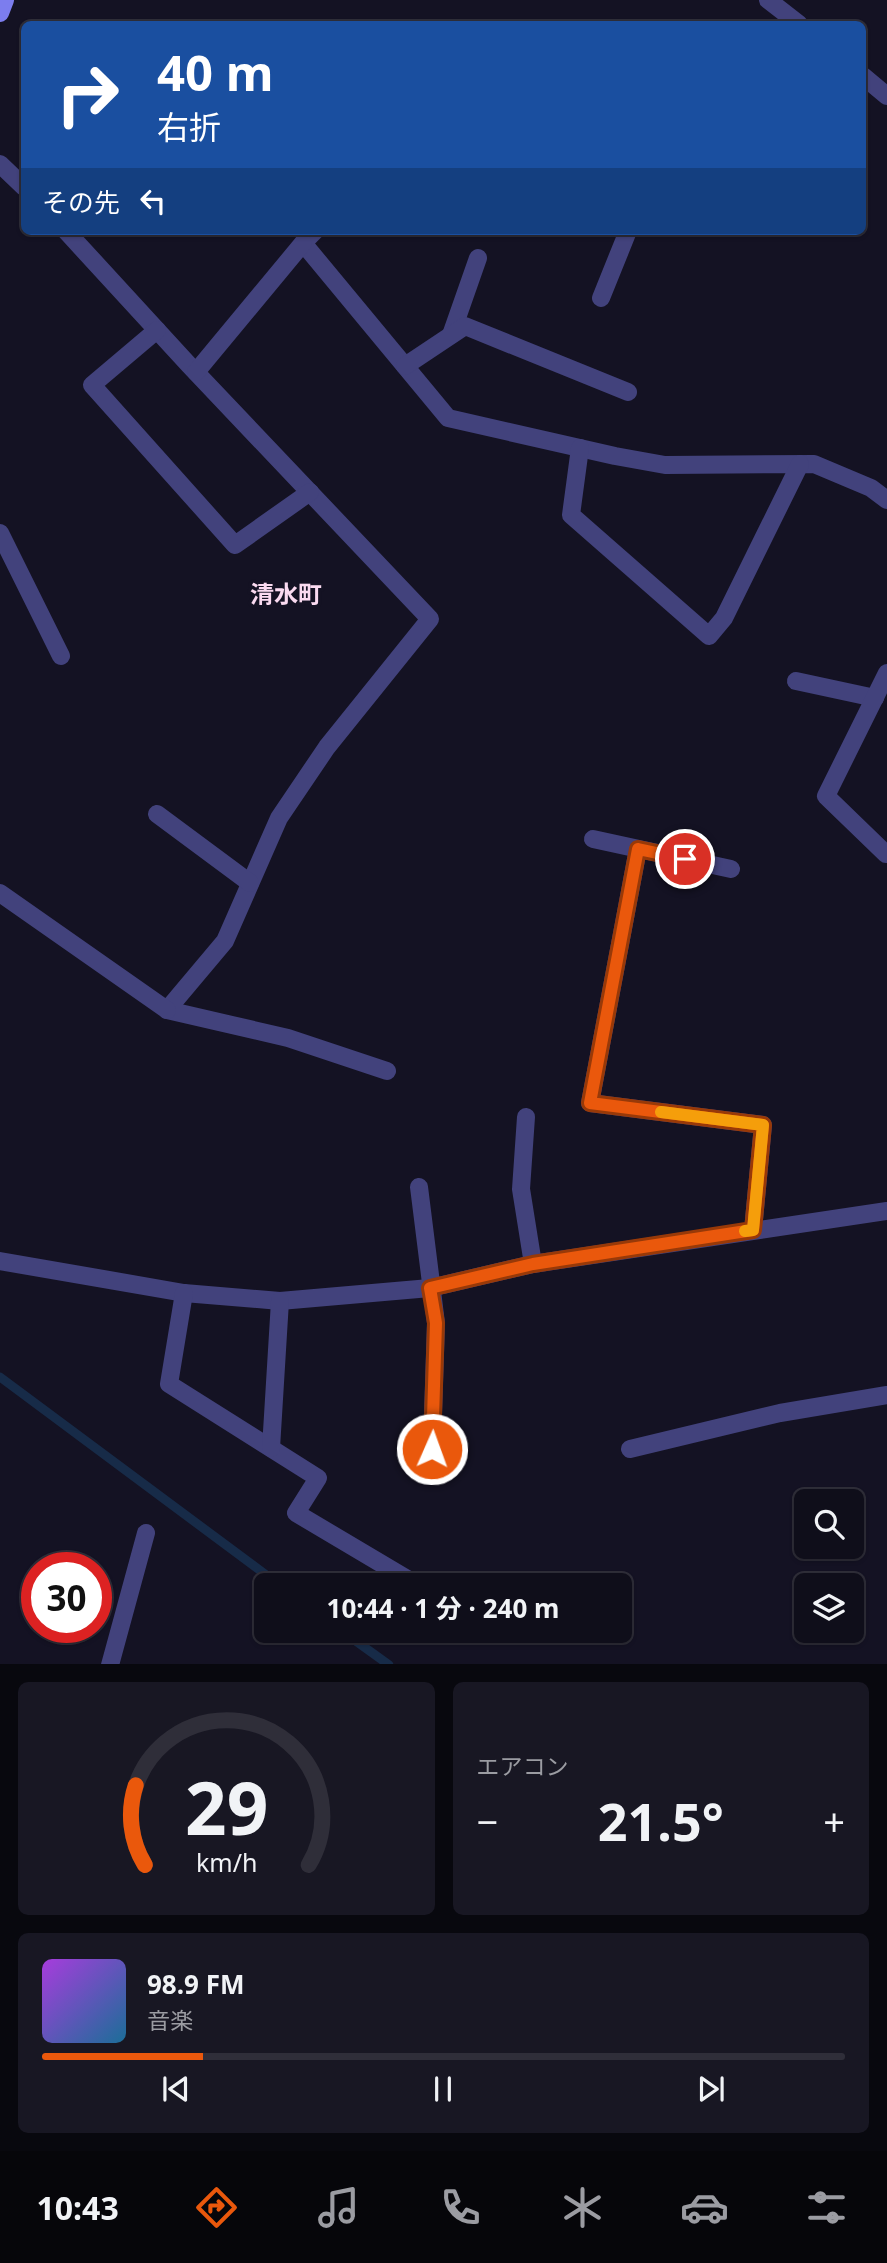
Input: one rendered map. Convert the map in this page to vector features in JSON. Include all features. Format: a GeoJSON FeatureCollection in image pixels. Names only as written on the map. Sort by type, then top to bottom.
{"type":"FeatureCollection","features":[{"type":"Feature","properties":{"kind":"street"},"geometry":{"type":"LineString","coordinates":[[0,13],[5,0]]}},
{"type":"Feature","properties":{"kind":"street"},"geometry":{"type":"LineString","coordinates":[[768,0],[795,21]]}},
{"type":"Feature","properties":{"kind":"street"},"geometry":{"type":"LineString","coordinates":[[866,78],[887,96]]}},
{"type":"Feature","properties":{"kind":"street"},"geometry":{"type":"LineString","coordinates":[[0,164],[21,184]]}},
{"type":"Feature","properties":{"kind":"street"},"geometry":{"type":"LineString","coordinates":[[70,235],[430,620],[327,747],[279,818],[225,941],[167,1010]]}},
{"type":"Feature","properties":{"kind":"street"},"geometry":{"type":"LineString","coordinates":[[601,298],[626,235]]}},
{"type":"Feature","properties":{"kind":"street"},"geometry":{"type":"LineString","coordinates":[[196,372],[309,237],[405,366],[448,418],[666,465],[814,464],[871,488],[887,500]]}},
{"type":"Feature","properties":{"kind":"street"},"geometry":{"type":"LineString","coordinates":[[452,335],[478,258]]}},
{"type":"Feature","properties":{"kind":"street"},"geometry":{"type":"LineString","coordinates":[[405,366],[465,326],[628,392]]}},
{"type":"Feature","properties":{"kind":"street"},"geometry":{"type":"LineString","coordinates":[[157,330],[92,385],[236,545],[310,492]]}},
{"type":"Feature","properties":{"kind":"street"},"geometry":{"type":"LineString","coordinates":[[580,448],[571,515],[709,636],[724,618],[800,464]]}},
{"type":"Feature","properties":{"kind":"street"},"geometry":{"type":"LineString","coordinates":[[0,533],[61,656]]}},
{"type":"Feature","properties":{"kind":"street"},"geometry":{"type":"LineString","coordinates":[[886,854],[826,796],[887,673]]}},
{"type":"Feature","properties":{"kind":"street"},"geometry":{"type":"LineString","coordinates":[[796,681],[874,698]]}},
{"type":"Feature","properties":{"kind":"street"},"geometry":{"type":"LineString","coordinates":[[157,814],[250,883]]}},
{"type":"Feature","properties":{"kind":"street"},"geometry":{"type":"LineString","coordinates":[[593,839],[731,869]]}},
{"type":"Feature","properties":{"kind":"street"},"geometry":{"type":"LineString","coordinates":[[638,849],[590,1103],[763,1125],[753,1230]]}},
{"type":"Feature","properties":{"kind":"street"},"geometry":{"type":"LineString","coordinates":[[0,893],[167,1010],[288,1038],[387,1071]]}},
{"type":"Feature","properties":{"kind":"street"},"geometry":{"type":"LineString","coordinates":[[526,1116],[522,1189],[533,1264]]}},
{"type":"Feature","properties":{"kind":"street"},"geometry":{"type":"LineString","coordinates":[[419,1187],[436,1323],[431,1474]]}},
{"type":"Feature","properties":{"kind":"street"},"geometry":{"type":"LineString","coordinates":[[0,1261],[184,1293],[281,1301],[430,1288],[533,1264],[887,1211]]}},
{"type":"Feature","properties":{"kind":"street"},"geometry":{"type":"LineString","coordinates":[[184,1293],[169,1384],[318,1478],[296,1513],[397,1573]]}},
{"type":"Feature","properties":{"kind":"street"},"geometry":{"type":"LineString","coordinates":[[271,1448],[281,1301]]}},
{"type":"Feature","properties":{"kind":"street"},"geometry":{"type":"LineString","coordinates":[[630,1449],[780,1413],[887,1395]]}},
{"type":"Feature","properties":{"kind":"street"},"geometry":{"type":"LineString","coordinates":[[110,1664],[146,1533]]}},
{"type":"Feature","properties":{"kind":"waterway"},"geometry":{"type":"LineString","coordinates":[[0,1377],[264,1573]]}},
{"type":"Feature","properties":{"kind":"waterway"},"geometry":{"type":"LineString","coordinates":[[359,1643],[388,1664]]}},
{"type":"Feature","properties":{"kind":"slow traffic"},"geometry":{"type":"LineString","coordinates":[[661,1112],[763,1125],[753,1230],[745,1231]]}},
{"type":"Feature","properties":{"kind":"district","name":"清水町"},"geometry":{"type":"Point","coordinates":[286,595]}},
{"type":"Feature","properties":{"kind":"route"},"geometry":{"type":"LineString","coordinates":[[432,1449],[436,1323],[430,1288],[533,1264],[753,1230],[763,1125],[590,1103],[638,849],[685,859]]}}]}
